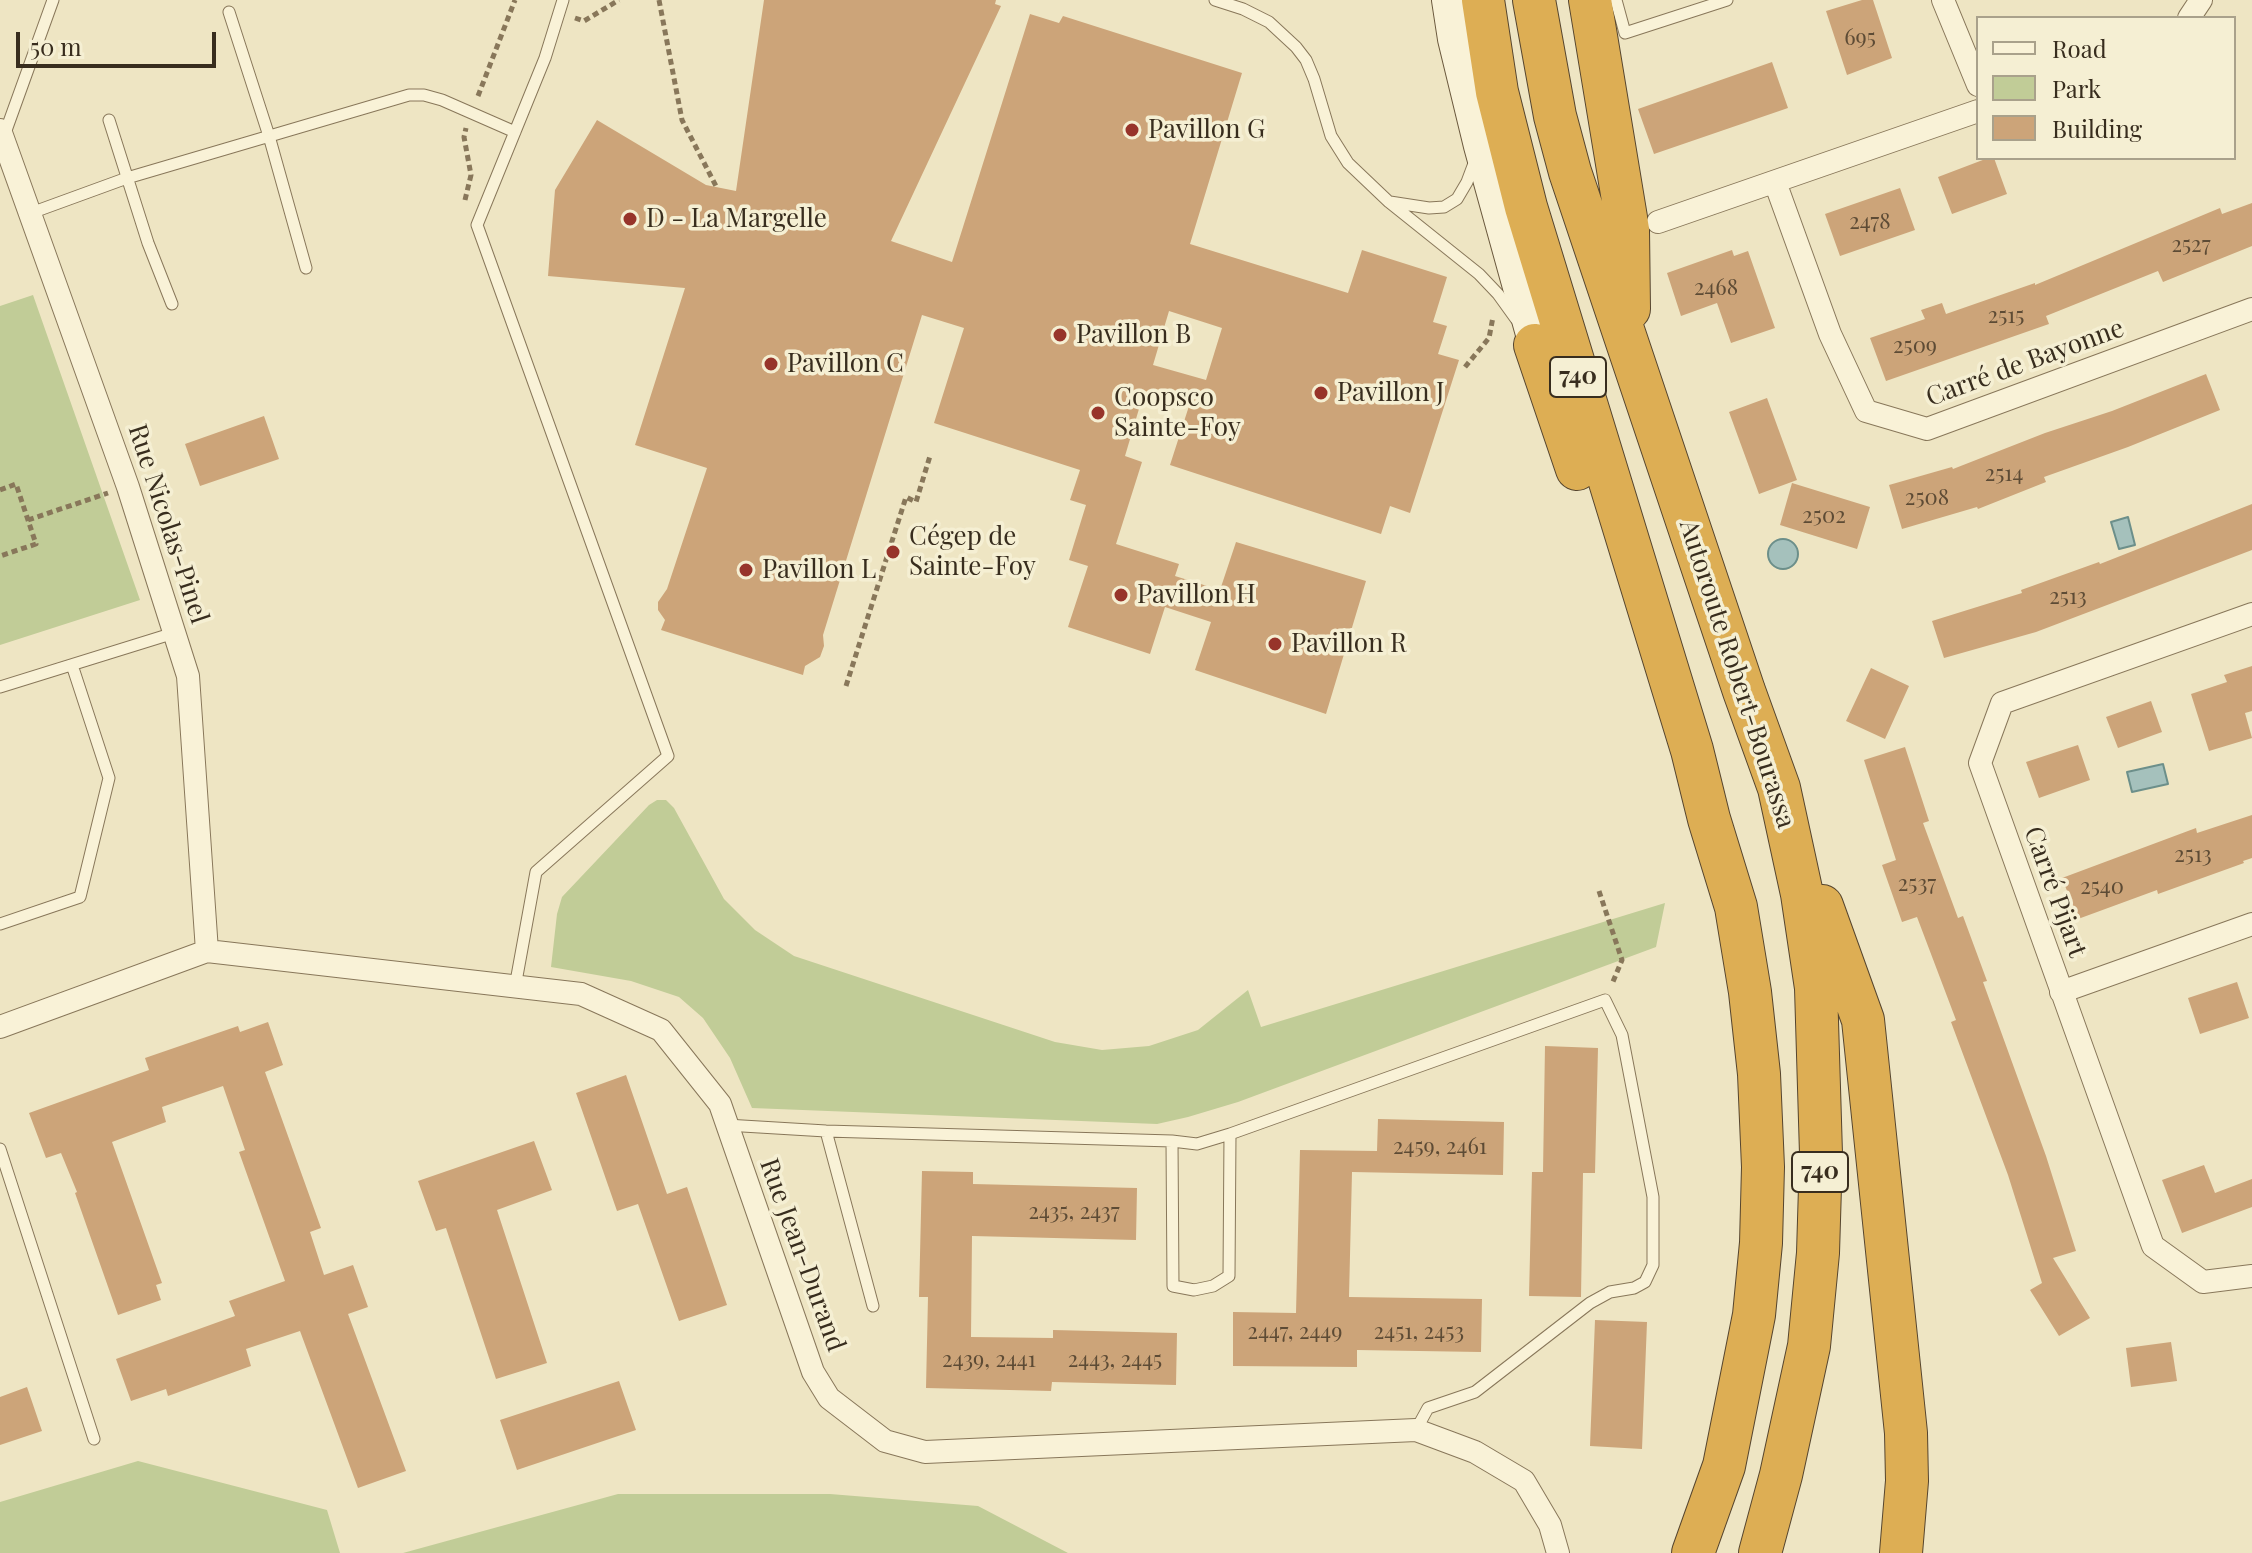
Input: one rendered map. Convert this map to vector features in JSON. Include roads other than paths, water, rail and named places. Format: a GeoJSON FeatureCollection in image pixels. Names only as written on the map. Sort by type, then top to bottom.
{"type":"FeatureCollection","features":[{"type":"Feature","properties":{"kind":"highway","name":"740"},"geometry":{"type":"LineString","coordinates":[[1483,0],[1497,92],[1526,207],[1692,750],[1736,907],[1759,1074],[1763,1167],[1761,1243],[1754,1315],[1724,1466],[1693,1553]]}},
{"type":"Feature","properties":{"kind":"highway","name":"Autoroute Robert-Bourassa"},"geometry":{"type":"LineString","coordinates":[[1534,0],[1555,116],[1570,172],[1779,788],[1802,894],[1816,988],[1820,1182],[1818,1253],[1809,1346],[1781,1475],[1760,1553]]}},
{"type":"Feature","properties":{"kind":"highway"},"geometry":{"type":"LineString","coordinates":[[1590,0],[1628,230],[1629,346]]}},
{"type":"Feature","properties":{"kind":"highway"},"geometry":{"type":"LineString","coordinates":[[1535,345],[1613,573],[1692,750]]}},
{"type":"Feature","properties":{"kind":"highway"},"geometry":{"type":"LineString","coordinates":[[1779,788],[1863,1020],[1906,1421],[1907,1481],[1901,1553]]}},
{"type":"Feature","properties":{"kind":"main road"},"geometry":{"type":"LineString","coordinates":[[1448,0],[1454,39],[1480,146],[1535,345]]}},
{"type":"Feature","properties":{"kind":"street"},"geometry":{"type":"LineString","coordinates":[[1943,0],[1976,80]]}},
{"type":"Feature","properties":{"kind":"street"},"geometry":{"type":"LineString","coordinates":[[1658,222],[1976,112]]}},
{"type":"Feature","properties":{"kind":"street","name":"Rue Nicolas-Pinel"},"geometry":{"type":"LineString","coordinates":[[2,133],[128,487],[188,676],[207,951]]}},
{"type":"Feature","properties":{"kind":"street","name":"Carré de Bayonne"},"geometry":{"type":"LineString","coordinates":[[1775,182],[1830,334],[1866,411],[1927,429],[2252,309]]}},
{"type":"Feature","properties":{"kind":"street","name":"Carré Pijart"},"geometry":{"type":"LineString","coordinates":[[2252,614],[2002,703],[1980,763],[2153,1246],[2203,1282],[2252,1276]]}},
{"type":"Feature","properties":{"kind":"street"},"geometry":{"type":"LineString","coordinates":[[2061,992],[2252,924]]}},
{"type":"Feature","properties":{"kind":"street","name":"Rue Jean-Durand"},"geometry":{"type":"LineString","coordinates":[[0,1027],[207,951],[581,994],[661,1030],[720,1104],[813,1372],[829,1398],[885,1441],[925,1452],[1416,1430],[1475,1452],[1524,1481],[1550,1525],[1558,1553]]}},
{"type":"Feature","properties":{"kind":"lane"},"geometry":{"type":"LineString","coordinates":[[2,133],[53,0]]}},
{"type":"Feature","properties":{"kind":"lane"},"geometry":{"type":"LineString","coordinates":[[515,987],[536,872],[668,756],[477,225],[545,58],[563,0]]}},
{"type":"Feature","properties":{"kind":"lane"},"geometry":{"type":"LineString","coordinates":[[1215,0],[1269,22],[1296,47],[1314,79],[1331,136],[1348,163],[1389,202],[1479,274],[1498,294],[1535,345]]}},
{"type":"Feature","properties":{"kind":"lane"},"geometry":{"type":"LineString","coordinates":[[1616,0],[1625,33],[1727,0]]}},
{"type":"Feature","properties":{"kind":"lane"},"geometry":{"type":"LineString","coordinates":[[229,12],[269,136],[306,268]]}},
{"type":"Feature","properties":{"kind":"lane"},"geometry":{"type":"LineString","coordinates":[[31,213],[127,178],[409,95],[442,100],[515,132]]}},
{"type":"Feature","properties":{"kind":"lane"},"geometry":{"type":"LineString","coordinates":[[109,120],[172,304]]}},
{"type":"Feature","properties":{"kind":"lane"},"geometry":{"type":"LineString","coordinates":[[1389,202],[1444,207],[1457,199],[1467,182],[1480,146]]}},
{"type":"Feature","properties":{"kind":"lane"},"geometry":{"type":"LineString","coordinates":[[0,687],[174,633]]}},
{"type":"Feature","properties":{"kind":"lane"},"geometry":{"type":"LineString","coordinates":[[0,924],[80,897],[109,778],[72,665]]}},
{"type":"Feature","properties":{"kind":"lane"},"geometry":{"type":"LineString","coordinates":[[726,1125],[1197,1144],[1605,1000],[1622,1035],[1653,1197],[1653,1265],[1645,1282],[1634,1288],[1610,1292],[1590,1303],[1475,1392],[1428,1408],[1416,1430]]}},
{"type":"Feature","properties":{"kind":"lane"},"geometry":{"type":"LineString","coordinates":[[826,1131],[873,1306]]}},
{"type":"Feature","properties":{"kind":"lane"},"geometry":{"type":"LineString","coordinates":[[1172,1141],[1173,1286],[1194,1290],[1213,1286],[1229,1276],[1230,1134]]}},
{"type":"Feature","properties":{"kind":"lane"},"geometry":{"type":"LineString","coordinates":[[0,1149],[94,1439]]}},
{"type":"Feature","properties":{"kind":"water"},"geometry":{"type":"Polygon","coordinates":[[[2128,517],[2135,545],[2119,549],[2111,522],[2128,517]]]}},
{"type":"Feature","properties":{"kind":"water"},"geometry":{"type":"Polygon","coordinates":[[[1783,539],[1793,544],[1798,554],[1793,564],[1783,569],[1773,564],[1768,554],[1773,544],[1783,539]]]}},
{"type":"Feature","properties":{"kind":"water"},"geometry":{"type":"Polygon","coordinates":[[[2163,764],[2168,784],[2132,792],[2127,772],[2163,764]]]}},
{"type":"Feature","properties":{"kind":"place","name":"Pavillon G"},"geometry":{"type":"Point","coordinates":[1132,130]}},
{"type":"Feature","properties":{"kind":"place","name":"D - La Margelle"},"geometry":{"type":"Point","coordinates":[630,219]}},
{"type":"Feature","properties":{"kind":"place","name":"Pavillon B"},"geometry":{"type":"Point","coordinates":[1060,335]}},
{"type":"Feature","properties":{"kind":"place","name":"Pavillon C"},"geometry":{"type":"Point","coordinates":[771,364]}},
{"type":"Feature","properties":{"kind":"place","name":"Pavillon J"},"geometry":{"type":"Point","coordinates":[1321,393]}},
{"type":"Feature","properties":{"kind":"place","name":"Coopsco Sainte-Foy"},"geometry":{"type":"Point","coordinates":[1098,413]}},
{"type":"Feature","properties":{"kind":"place","name":"Cégep de Sainte-Foy"},"geometry":{"type":"Point","coordinates":[893,552]}},
{"type":"Feature","properties":{"kind":"place","name":"Pavillon L"},"geometry":{"type":"Point","coordinates":[746,570]}},
{"type":"Feature","properties":{"kind":"place","name":"Pavillon H"},"geometry":{"type":"Point","coordinates":[1121,595]}},
{"type":"Feature","properties":{"kind":"place","name":"Pavillon R"},"geometry":{"type":"Point","coordinates":[1275,644]}}]}
